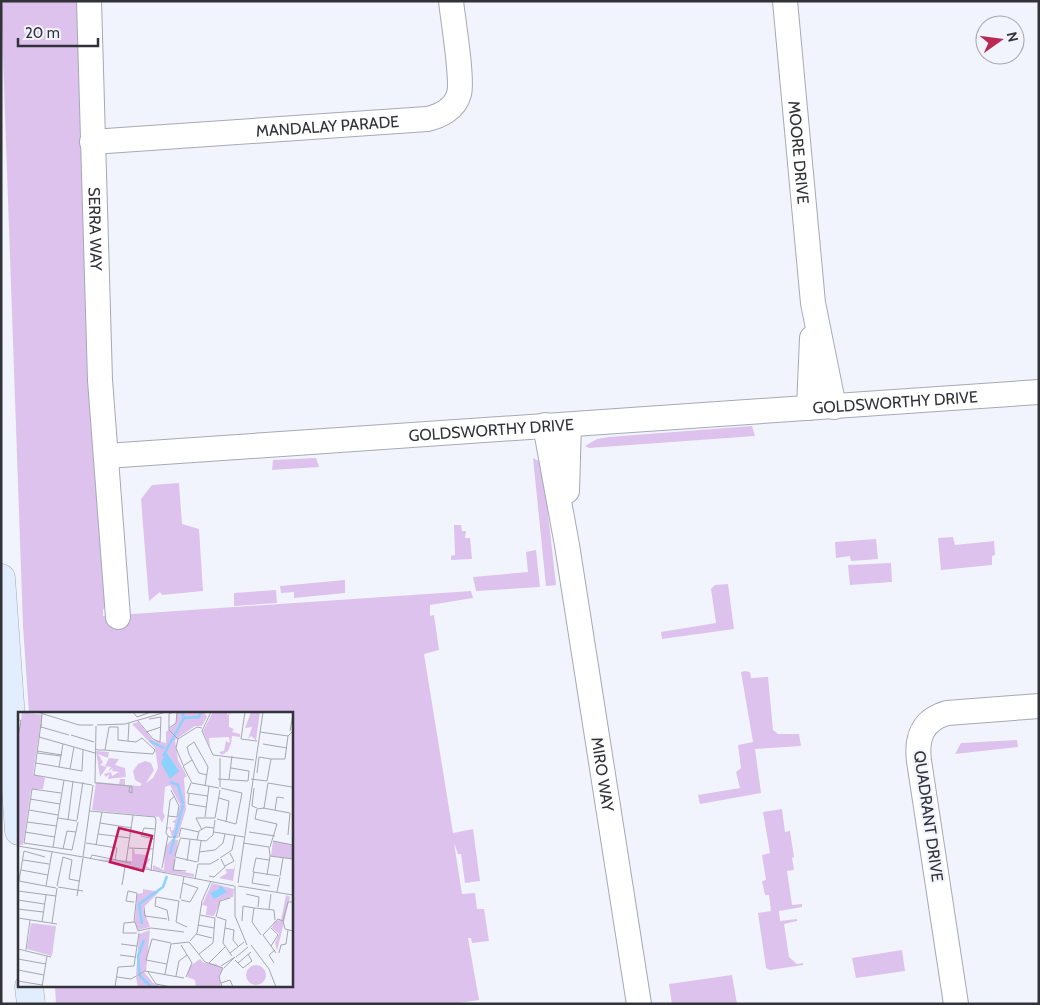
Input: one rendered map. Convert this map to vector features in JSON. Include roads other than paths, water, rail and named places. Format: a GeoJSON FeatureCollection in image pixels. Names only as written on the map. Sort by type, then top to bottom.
{"type":"FeatureCollection","features":[{"type":"Feature","properties":{"kind":"street","name":"SERRA WAY"},"geometry":{"type":"LineString","coordinates":[[89,1],[100,380],[106,456]]}},
{"type":"Feature","properties":{"kind":"street","name":"MANDALAY PARADE"},"geometry":{"type":"LineString","coordinates":[[92,142],[417,120],[438,116],[446,111],[459,94],[451,1]]}},
{"type":"Feature","properties":{"kind":"street","name":"MOORE DRIVE"},"geometry":{"type":"LineString","coordinates":[[785,1],[813,304],[834,407]]}},
{"type":"Feature","properties":{"kind":"street","name":"MOORE DRIVE"},"geometry":{"type":"LineString","coordinates":[[809,408],[813,304]]}},
{"type":"Feature","properties":{"kind":"street","name":"GOLDSWORTHY DRIVE"},"geometry":{"type":"LineString","coordinates":[[106,456],[1039,392]]}},
{"type":"Feature","properties":{"kind":"street","name":"MIRO WAY"},"geometry":{"type":"LineString","coordinates":[[567,545],[569,425]]}},
{"type":"Feature","properties":{"kind":"street","name":"MIRO WAY"},"geometry":{"type":"LineString","coordinates":[[545,426],[567,545],[638,1004]]}},
{"type":"Feature","properties":{"kind":"street"},"geometry":{"type":"LineString","coordinates":[[106,456],[118,617]]}},
{"type":"Feature","properties":{"kind":"street"},"geometry":{"type":"LineString","coordinates":[[1,578],[18,817]]}},
{"type":"Feature","properties":{"kind":"street","name":"QUADRANT DRIVE"},"geometry":{"type":"LineString","coordinates":[[957,1001],[919,761],[919,737],[921,730],[933,718],[947,713],[1039,706]]}},
{"type":"Feature","properties":{"kind":"street"},"geometry":{"type":"LineString","coordinates":[[30,988],[31,1004]]}}]}
